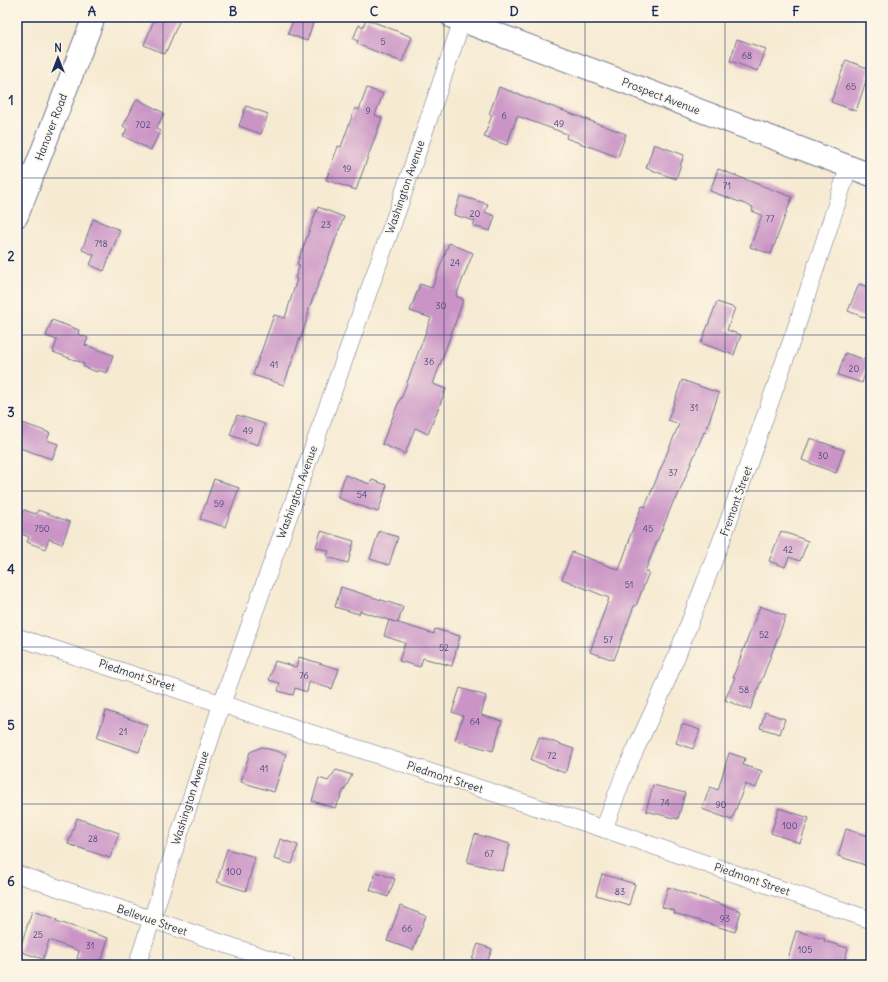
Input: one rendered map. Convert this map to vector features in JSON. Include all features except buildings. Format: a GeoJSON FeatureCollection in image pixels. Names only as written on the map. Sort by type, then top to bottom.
{"type":"FeatureCollection","features":[{"type":"Feature","properties":{"kind":"street","name":"Hanover Road"},"geometry":{"type":"LineString","coordinates":[[17,216],[94,17]]}},
{"type":"Feature","properties":{"kind":"street","name":"Prospect Avenue"},"geometry":{"type":"LineString","coordinates":[[457,19],[871,175]]}},
{"type":"Feature","properties":{"kind":"street","name":"Washington Avenue"},"geometry":{"type":"LineString","coordinates":[[137,965],[222,703],[399,206],[457,19]]}},
{"type":"Feature","properties":{"kind":"street","name":"Fremont Street"},"geometry":{"type":"LineString","coordinates":[[604,829],[625,772],[677,657],[725,532],[772,398],[849,166]]}},
{"type":"Feature","properties":{"kind":"street","name":"Piedmont Street"},"geometry":{"type":"LineString","coordinates":[[17,637],[604,829],[871,920]]}},
{"type":"Feature","properties":{"kind":"street","name":"Bellevue Street"},"geometry":{"type":"LineString","coordinates":[[17,874],[287,965]]}}]}
